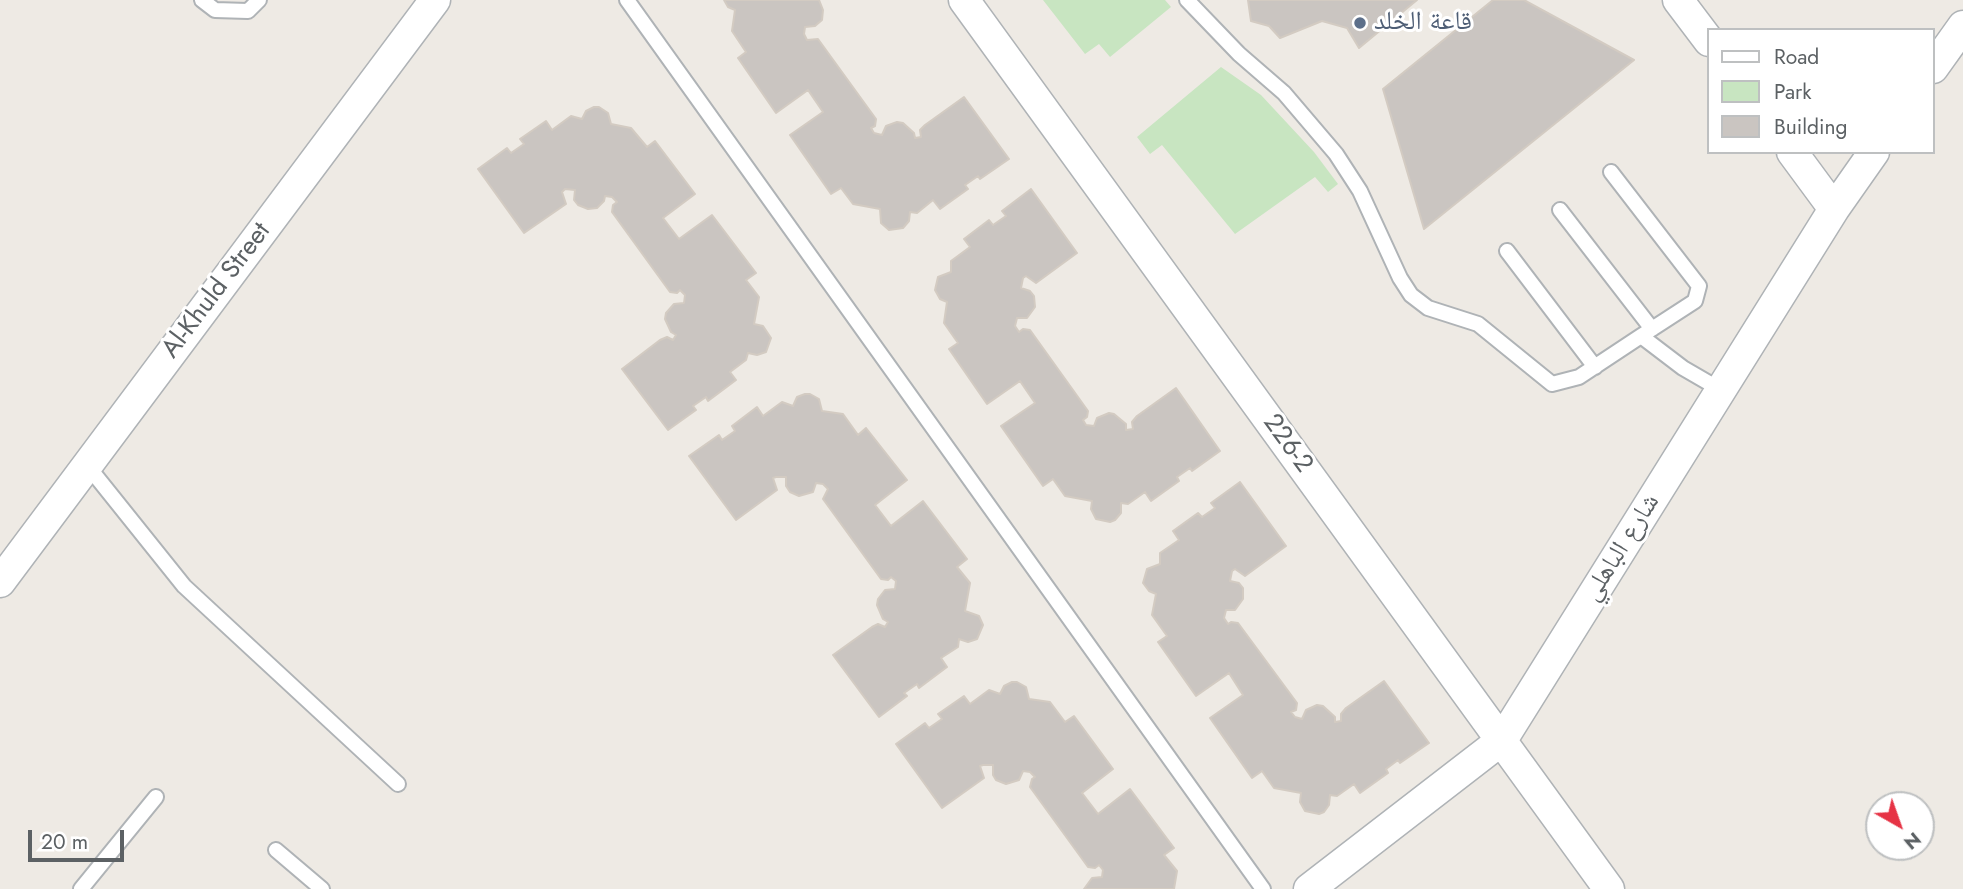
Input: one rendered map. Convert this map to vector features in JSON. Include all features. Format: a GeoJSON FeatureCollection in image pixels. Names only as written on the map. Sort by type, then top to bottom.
{"type":"FeatureCollection","features":[{"type":"Feature","properties":{"kind":"street","name":"Al-Khuld Street"},"geometry":{"type":"LineString","coordinates":[[0,582],[435,0]]}},
{"type":"Feature","properties":{"kind":"street","name":"226-2"},"geometry":{"type":"LineString","coordinates":[[964,0],[1609,889]]}},
{"type":"Feature","properties":{"kind":"street"},"geometry":{"type":"LineString","coordinates":[[1678,0],[1708,40]]}},
{"type":"Feature","properties":{"kind":"street"},"geometry":{"type":"LineString","coordinates":[[1935,65],[1963,26]]}},
{"type":"Feature","properties":{"kind":"street"},"geometry":{"type":"LineString","coordinates":[[1793,154],[1834,209]]}},
{"type":"Feature","properties":{"kind":"street","name":"شارع الباهلي"},"geometry":{"type":"LineString","coordinates":[[1309,889],[1502,740],[1834,209],[1873,154]]}},
{"type":"Feature","properties":{"kind":"lane"},"geometry":{"type":"LineString","coordinates":[[202,0],[215,10],[248,11],[259,0]]}},
{"type":"Feature","properties":{"kind":"lane"},"geometry":{"type":"LineString","coordinates":[[627,0],[1263,889]]}},
{"type":"Feature","properties":{"kind":"lane"},"geometry":{"type":"LineString","coordinates":[[1187,0],[1239,54],[1284,93],[1336,154],[1360,191],[1400,278],[1411,295],[1428,308],[1478,324],[1552,384],[1579,377],[1695,301],[1699,286],[1611,172]]}},
{"type":"Feature","properties":{"kind":"lane"},"geometry":{"type":"LineString","coordinates":[[1560,210],[1647,332],[1683,368],[1721,390]]}},
{"type":"Feature","properties":{"kind":"lane"},"geometry":{"type":"LineString","coordinates":[[1507,251],[1595,367]]}},
{"type":"Feature","properties":{"kind":"lane"},"geometry":{"type":"LineString","coordinates":[[87,466],[184,586],[398,784]]}},
{"type":"Feature","properties":{"kind":"lane"},"geometry":{"type":"LineString","coordinates":[[80,889],[156,797]]}},
{"type":"Feature","properties":{"kind":"lane"},"geometry":{"type":"LineString","coordinates":[[276,850],[322,889]]}},
{"type":"Feature","properties":{"kind":"green space"},"geometry":{"type":"Polygon","coordinates":[[[1043,0],[1165,0],[1171,7],[1110,57],[1099,44],[1085,54],[1043,0]]]}},
{"type":"Feature","properties":{"kind":"green space"},"geometry":{"type":"Polygon","coordinates":[[[1221,67],[1261,95],[1314,152],[1338,184],[1328,192],[1315,177],[1235,234],[1162,145],[1150,154],[1137,137],[1221,67]]]}},
{"type":"Feature","properties":{"kind":"building"},"geometry":{"type":"Polygon","coordinates":[[[724,0],[819,0],[823,10],[822,20],[815,26],[805,27],[804,34],[807,40],[818,39],[876,119],[875,126],[871,128],[874,133],[882,135],[886,126],[897,122],[903,123],[914,133],[915,138],[921,137],[920,130],[925,125],[964,97],[1009,159],[980,179],[978,176],[965,185],[968,189],[940,209],[933,200],[917,213],[910,212],[909,221],[903,228],[889,230],[881,223],[880,209],[853,204],[841,188],[831,194],[790,135],[823,112],[808,90],[776,113],[738,58],[746,52],[732,31],[735,10],[728,7],[724,0]]]}},
{"type":"Feature","properties":{"kind":"building","name":"قاعة الخلد"},"geometry":{"type":"Polygon","coordinates":[[[1248,0],[1417,0],[1359,48],[1347,28],[1322,21],[1280,38],[1269,26],[1251,21],[1248,0]]]}},
{"type":"Feature","properties":{"kind":"building"},"geometry":{"type":"Polygon","coordinates":[[[1493,0],[1524,0],[1634,60],[1424,229],[1383,89],[1493,0]]]}},
{"type":"Feature","properties":{"kind":"building"},"geometry":{"type":"Polygon","coordinates":[[[594,107],[608,113],[611,124],[631,128],[647,147],[655,141],[695,194],[663,218],[679,239],[712,215],[756,273],[746,280],[759,297],[754,324],[763,326],[771,338],[766,352],[757,355],[748,353],[746,360],[730,372],[736,380],[708,401],[706,397],[693,406],[696,410],[668,430],[622,369],[660,340],[667,337],[673,340],[676,335],[671,332],[665,319],[666,313],[674,304],[684,303],[685,295],[680,290],[677,293],[670,292],[612,212],[613,205],[617,202],[612,197],[605,196],[597,208],[588,209],[574,200],[575,190],[565,189],[562,192],[566,204],[524,233],[478,169],[507,148],[511,153],[524,144],[520,139],[546,121],[552,130],[571,116],[582,119],[586,111],[594,107]]]}},
{"type":"Feature","properties":{"kind":"building"},"geometry":{"type":"Polygon","coordinates":[[[1031,189],[1077,253],[1036,283],[1026,276],[1023,278],[1021,288],[1030,291],[1034,296],[1035,307],[1027,318],[1017,318],[1015,326],[1019,332],[1023,329],[1030,330],[1088,411],[1083,420],[1086,425],[1094,426],[1097,418],[1109,413],[1126,424],[1126,430],[1133,429],[1132,422],[1137,416],[1176,388],[1220,451],[1192,471],[1190,468],[1177,477],[1179,481],[1151,501],[1145,492],[1128,504],[1121,503],[1121,513],[1110,522],[1096,519],[1091,509],[1092,501],[1065,496],[1053,479],[1043,486],[1001,426],[1035,403],[1020,381],[987,404],[949,349],[958,343],[944,323],[947,302],[940,299],[935,290],[938,277],[951,272],[951,261],[970,247],[964,239],[989,220],[993,225],[1006,216],[1002,211],[1031,189]]]}},
{"type":"Feature","properties":{"kind":"building"},"geometry":{"type":"Polygon","coordinates":[[[805,394],[819,399],[822,411],[843,414],[858,435],[866,428],[907,480],[875,505],[891,526],[923,501],[967,559],[957,567],[970,583],[965,611],[979,616],[983,625],[977,639],[968,642],[959,639],[958,647],[941,658],[947,667],[919,688],[917,684],[904,693],[907,696],[879,717],[833,655],[872,627],[878,624],[885,627],[888,622],[883,619],[877,605],[878,599],[885,590],[895,589],[896,581],[891,577],[888,580],[881,579],[823,499],[828,489],[823,484],[816,483],[813,492],[799,496],[790,492],[786,486],[786,477],[773,478],[777,490],[736,520],[689,456],[719,435],[722,440],[735,431],[732,426],[757,407],[763,416],[782,402],[793,406],[797,397],[805,394]]]}},
{"type":"Feature","properties":{"kind":"building"},"geometry":{"type":"Polygon","coordinates":[[[1240,482],[1286,546],[1245,576],[1235,569],[1232,571],[1230,581],[1239,583],[1243,588],[1243,599],[1235,610],[1226,610],[1224,618],[1228,624],[1238,623],[1297,703],[1296,710],[1291,712],[1302,719],[1306,710],[1317,705],[1323,706],[1335,717],[1335,722],[1341,721],[1341,714],[1346,708],[1384,681],[1429,743],[1400,763],[1398,760],[1386,769],[1388,773],[1360,793],[1354,784],[1337,796],[1330,795],[1329,805],[1319,814],[1305,811],[1300,802],[1301,793],[1274,788],[1262,771],[1252,778],[1210,718],[1243,695],[1229,673],[1196,696],[1158,642],[1167,636],[1152,615],[1156,594],[1149,591],[1143,583],[1147,569],[1160,564],[1160,553],[1179,540],[1173,531],[1198,513],[1202,517],[1215,508],[1211,503],[1240,482]]]}},
{"type":"Feature","properties":{"kind":"building"},"geometry":{"type":"Polygon","coordinates":[[[1012,682],[1026,687],[1029,699],[1050,702],[1065,722],[1074,716],[1113,769],[1082,793],[1098,814],[1130,789],[1174,848],[1164,855],[1177,871],[1174,889],[1084,889],[1092,878],[1102,877],[1103,870],[1099,865],[1095,868],[1088,867],[1030,787],[1035,777],[1030,772],[1023,771],[1019,780],[1006,784],[996,780],[993,765],[980,766],[984,778],[942,808],[896,744],[925,723],[929,728],[942,719],[938,714],[964,696],[970,704],[989,690],[1000,694],[1004,686],[1012,682]]]}},
{"type":"Feature","properties":{"kind":"place","name":"قاعة الخلد"},"geometry":{"type":"Point","coordinates":[1360,23]}}]}
